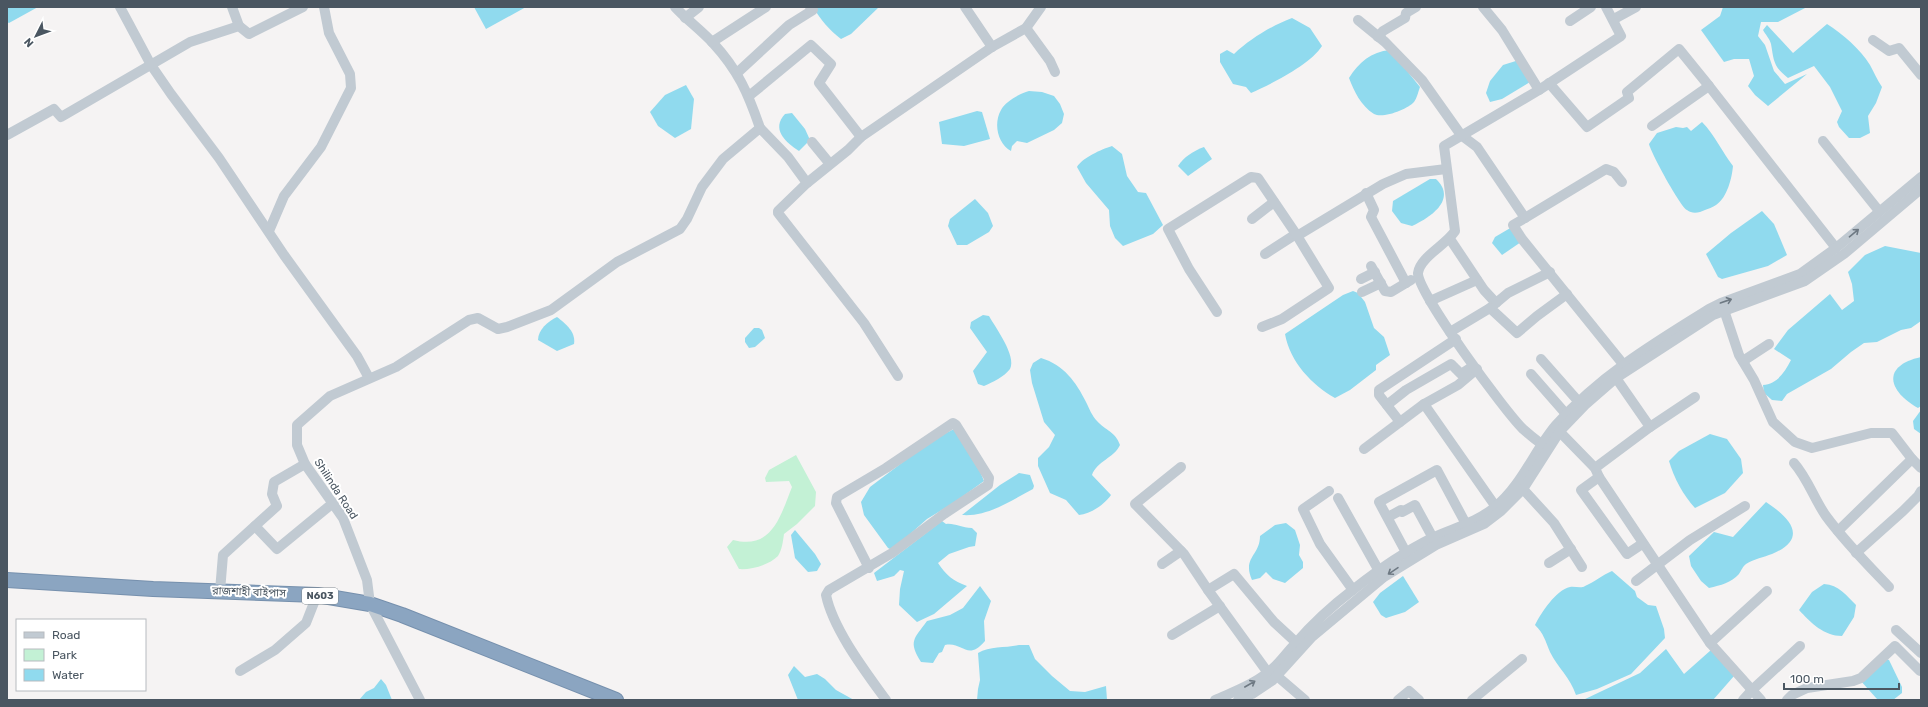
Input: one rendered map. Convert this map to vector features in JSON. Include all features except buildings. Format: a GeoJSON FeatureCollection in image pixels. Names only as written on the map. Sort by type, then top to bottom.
{"type":"FeatureCollection","features":[{"type":"Feature","properties":{"kind":"highway","name":"রাজশাহী বাইপাস"},"geometry":{"type":"LineString","coordinates":[[7,580],[317,595],[370,604],[402,615],[616,700]]}},
{"type":"Feature","properties":{"kind":"street"},"geometry":{"type":"LineString","coordinates":[[120,7],[151,65],[269,231],[284,255],[357,356],[369,378]]}},
{"type":"Feature","properties":{"kind":"street"},"geometry":{"type":"LineString","coordinates":[[232,7],[239,26],[248,34],[303,7]]}},
{"type":"Feature","properties":{"kind":"street"},"geometry":{"type":"LineString","coordinates":[[269,231],[284,196],[322,147],[351,88],[350,74],[329,33],[324,7]]}},
{"type":"Feature","properties":{"kind":"street"},"geometry":{"type":"LineString","coordinates":[[675,7],[712,42],[737,73],[749,96],[760,128],[788,157],[807,183]]}},
{"type":"Feature","properties":{"kind":"street"},"geometry":{"type":"LineString","coordinates":[[685,18],[699,7]]}},
{"type":"Feature","properties":{"kind":"street"},"geometry":{"type":"LineString","coordinates":[[712,42],[766,7]]}},
{"type":"Feature","properties":{"kind":"street"},"geometry":{"type":"LineString","coordinates":[[737,73],[789,25],[813,10],[810,7]]}},
{"type":"Feature","properties":{"kind":"street"},"geometry":{"type":"LineString","coordinates":[[965,7],[992,47]]}},
{"type":"Feature","properties":{"kind":"street"},"geometry":{"type":"LineString","coordinates":[[898,376],[864,323],[778,213],[778,211],[807,183],[848,150],[861,137],[992,47],[1026,28],[1041,7]]}},
{"type":"Feature","properties":{"kind":"street"},"geometry":{"type":"LineString","coordinates":[[1378,37],[1383,31],[1405,18],[1406,13],[1416,7]]}},
{"type":"Feature","properties":{"kind":"street"},"geometry":{"type":"LineString","coordinates":[[1483,7],[1502,30],[1539,90]]}},
{"type":"Feature","properties":{"kind":"street"},"geometry":{"type":"LineString","coordinates":[[1570,21],[1591,7]]}},
{"type":"Feature","properties":{"kind":"street"},"geometry":{"type":"LineString","coordinates":[[1546,446],[1523,428],[1475,368],[1430,301],[1418,276],[1419,267],[1450,239],[1455,231],[1444,146],[1539,90],[1621,36],[1614,19],[1606,7]]}},
{"type":"Feature","properties":{"kind":"street"},"geometry":{"type":"LineString","coordinates":[[1614,19],[1636,7]]}},
{"type":"Feature","properties":{"kind":"street"},"geometry":{"type":"LineString","coordinates":[[1358,20],[1378,37],[1422,80],[1461,135],[1477,147],[1525,218]]}},
{"type":"Feature","properties":{"kind":"street"},"geometry":{"type":"LineString","coordinates":[[7,135],[54,109],[61,117],[190,42],[239,26]]}},
{"type":"Feature","properties":{"kind":"street"},"geometry":{"type":"LineString","coordinates":[[1026,28],[1043,50],[1055,72]]}},
{"type":"Feature","properties":{"kind":"street"},"geometry":{"type":"LineString","coordinates":[[1873,40],[1889,51],[1900,48],[1921,75]]}},
{"type":"Feature","properties":{"kind":"street"},"geometry":{"type":"LineString","coordinates":[[749,96],[811,45],[831,64],[819,83],[861,137]]}},
{"type":"Feature","properties":{"kind":"street"},"geometry":{"type":"LineString","coordinates":[[1549,83],[1587,127],[1628,98],[1627,92],[1679,49],[1836,248]]}},
{"type":"Feature","properties":{"kind":"street"},"geometry":{"type":"LineString","coordinates":[[1652,126],[1709,86]]}},
{"type":"Feature","properties":{"kind":"street","name":"Shilinda Road"},"geometry":{"type":"LineString","coordinates":[[370,604],[367,580],[360,557],[343,518],[304,464],[297,445],[297,425],[330,396],[396,367],[469,320],[478,318],[498,329],[551,310],[618,262],[680,229],[687,220],[702,187],[723,159],[760,128]]}},
{"type":"Feature","properties":{"kind":"street"},"geometry":{"type":"LineString","coordinates":[[1823,141],[1879,211]]}},
{"type":"Feature","properties":{"kind":"street"},"geometry":{"type":"LineString","coordinates":[[812,142],[830,164]]}},
{"type":"Feature","properties":{"kind":"street"},"geometry":{"type":"LineString","coordinates":[[1265,254],[1366,193],[1406,174],[1446,169]]}},
{"type":"Feature","properties":{"kind":"street"},"geometry":{"type":"LineString","coordinates":[[1622,182],[1614,172],[1606,169],[1513,225],[1522,239],[1550,272],[1622,364]]}},
{"type":"Feature","properties":{"kind":"street"},"geometry":{"type":"LineString","coordinates":[[1218,312],[1189,269],[1168,229],[1251,177],[1258,178],[1329,288],[1282,319],[1262,327]]}},
{"type":"Feature","properties":{"kind":"street"},"geometry":{"type":"LineString","coordinates":[[1299,645],[1408,556],[1433,538],[1481,518],[1496,506],[1519,482],[1558,429],[1566,414],[1578,400],[1622,364],[1709,309],[1721,303],[1800,274],[1836,248],[1921,177]]}},
{"type":"Feature","properties":{"kind":"street"},"geometry":{"type":"LineString","coordinates":[[1558,429],[1616,378],[1670,341],[1713,315],[1805,281],[1844,254],[1921,189]]}},
{"type":"Feature","properties":{"kind":"street"},"geometry":{"type":"LineString","coordinates":[[1366,193],[1374,210],[1371,217],[1406,283]]}},
{"type":"Feature","properties":{"kind":"street"},"geometry":{"type":"LineString","coordinates":[[1252,219],[1274,202]]}},
{"type":"Feature","properties":{"kind":"street"},"geometry":{"type":"LineString","coordinates":[[1450,239],[1493,305],[1517,333],[1567,294]]}},
{"type":"Feature","properties":{"kind":"street"},"geometry":{"type":"LineString","coordinates":[[1361,279],[1373,269],[1385,292],[1391,292],[1418,276]]}},
{"type":"Feature","properties":{"kind":"street"},"geometry":{"type":"LineString","coordinates":[[1400,422],[1379,395],[1379,390],[1453,336],[1508,293],[1550,272]]}},
{"type":"Feature","properties":{"kind":"street"},"geometry":{"type":"LineString","coordinates":[[1430,301],[1477,280]]}},
{"type":"Feature","properties":{"kind":"street"},"geometry":{"type":"LineString","coordinates":[[1362,292],[1381,283]]}},
{"type":"Feature","properties":{"kind":"street"},"geometry":{"type":"LineString","coordinates":[[1724,310],[1739,355],[1754,380],[1773,422],[1795,442],[1812,448],[1871,433],[1892,433],[1921,468]]}},
{"type":"Feature","properties":{"kind":"street"},"geometry":{"type":"LineString","coordinates":[[1742,361],[1769,344]]}},
{"type":"Feature","properties":{"kind":"street"},"geometry":{"type":"LineString","coordinates":[[1541,359],[1578,400]]}},
{"type":"Feature","properties":{"kind":"street"},"geometry":{"type":"LineString","coordinates":[[1387,406],[1406,390],[1451,364],[1462,374],[1475,368]]}},
{"type":"Feature","properties":{"kind":"street"},"geometry":{"type":"LineString","coordinates":[[1364,449],[1424,404],[1458,385],[1475,368]]}},
{"type":"Feature","properties":{"kind":"street"},"geometry":{"type":"LineString","coordinates":[[1531,374],[1566,414]]}},
{"type":"Feature","properties":{"kind":"street"},"geometry":{"type":"LineString","coordinates":[[1616,378],[1650,427]]}},
{"type":"Feature","properties":{"kind":"street"},"geometry":{"type":"LineString","coordinates":[[1642,544],[1626,554],[1581,490],[1597,472],[1650,427],[1695,396]]}},
{"type":"Feature","properties":{"kind":"street"},"geometry":{"type":"LineString","coordinates":[[1424,404],[1496,506]]}},
{"type":"Feature","properties":{"kind":"street"},"geometry":{"type":"LineString","coordinates":[[869,568],[836,503],[837,498],[886,468],[953,423],[956,425],[988,478],[988,485],[944,514],[892,553],[869,568],[829,590],[826,595],[828,608],[843,635],[861,666],[886,700]]}},
{"type":"Feature","properties":{"kind":"street"},"geometry":{"type":"LineString","coordinates":[[1558,429],[1597,472],[1642,544],[1710,643],[1761,700]]}},
{"type":"Feature","properties":{"kind":"street"},"geometry":{"type":"LineString","coordinates":[[1238,700],[1253,697],[1273,677],[1299,645],[1353,590],[1379,571],[1408,556],[1484,524],[1501,512],[1523,489],[1546,446]]}},
{"type":"Feature","properties":{"kind":"street"},"geometry":{"type":"LineString","coordinates":[[1838,531],[1912,459]]}},
{"type":"Feature","properties":{"kind":"street"},"geometry":{"type":"LineString","coordinates":[[220,591],[223,555],[277,506],[272,494],[274,482],[304,464]]}},
{"type":"Feature","properties":{"kind":"street"},"geometry":{"type":"LineString","coordinates":[[1794,464],[1800,471],[1826,515],[1838,531],[1856,553],[1889,587]]}},
{"type":"Feature","properties":{"kind":"street"},"geometry":{"type":"LineString","coordinates":[[1181,467],[1135,504],[1181,551],[1273,677],[1305,700]]}},
{"type":"Feature","properties":{"kind":"street"},"geometry":{"type":"LineString","coordinates":[[1408,556],[1379,502],[1437,470],[1466,524]]}},
{"type":"Feature","properties":{"kind":"street"},"geometry":{"type":"LineString","coordinates":[[1523,489],[1554,523],[1582,567]]}},
{"type":"Feature","properties":{"kind":"street"},"geometry":{"type":"LineString","coordinates":[[1329,491],[1302,509],[1320,544],[1353,590]]}},
{"type":"Feature","properties":{"kind":"street"},"geometry":{"type":"LineString","coordinates":[[1856,553],[1903,511],[1921,491]]}},
{"type":"Feature","properties":{"kind":"street"},"geometry":{"type":"LineString","coordinates":[[1338,498],[1379,571]]}},
{"type":"Feature","properties":{"kind":"street"},"geometry":{"type":"LineString","coordinates":[[255,526],[277,549],[333,503]]}},
{"type":"Feature","properties":{"kind":"street"},"geometry":{"type":"LineString","coordinates":[[1388,517],[1415,505],[1433,538]]}},
{"type":"Feature","properties":{"kind":"street"},"geometry":{"type":"LineString","coordinates":[[1636,581],[1690,540],[1744,506]]}},
{"type":"Feature","properties":{"kind":"street"},"geometry":{"type":"LineString","coordinates":[[1549,564],[1571,549]]}},
{"type":"Feature","properties":{"kind":"street"},"geometry":{"type":"LineString","coordinates":[[1162,564],[1181,551]]}},
{"type":"Feature","properties":{"kind":"street"},"geometry":{"type":"LineString","coordinates":[[1208,590],[1234,574],[1274,622],[1299,645]]}},
{"type":"Feature","properties":{"kind":"street"},"geometry":{"type":"LineString","coordinates":[[1710,643],[1767,591]]}},
{"type":"Feature","properties":{"kind":"street"},"geometry":{"type":"LineString","coordinates":[[240,671],[275,650],[306,623],[317,595]]}},
{"type":"Feature","properties":{"kind":"street"},"geometry":{"type":"LineString","coordinates":[[370,604],[420,700]]}},
{"type":"Feature","properties":{"kind":"street"},"geometry":{"type":"LineString","coordinates":[[1172,635],[1220,606]]}},
{"type":"Feature","properties":{"kind":"street"},"geometry":{"type":"LineString","coordinates":[[1896,630],[1921,653]]}},
{"type":"Feature","properties":{"kind":"street"},"geometry":{"type":"LineString","coordinates":[[1743,700],[1800,646]]}},
{"type":"Feature","properties":{"kind":"street"},"geometry":{"type":"LineString","coordinates":[[1787,700],[1792,695],[1807,688],[1853,681],[1861,678],[1895,646],[1911,664],[1920,671],[1921,670]]}},
{"type":"Feature","properties":{"kind":"street"},"geometry":{"type":"LineString","coordinates":[[1472,700],[1522,659]]}},
{"type":"Feature","properties":{"kind":"street"},"geometry":{"type":"LineString","coordinates":[[1215,700],[1273,677]]}},
{"type":"Feature","properties":{"kind":"street"},"geometry":{"type":"LineString","coordinates":[[1398,700],[1409,691],[1419,700]]}},
{"type":"Feature","properties":{"kind":"green space"},"geometry":{"type":"Polygon","coordinates":[[[796,455],[816,492],[815,506],[797,524],[784,534],[778,556],[770,562],[760,566],[749,569],[739,569],[727,547],[733,540],[746,542],[757,540],[766,536],[773,528],[792,487],[789,481],[766,482],[765,478],[769,470],[796,455]]]}},
{"type":"Feature","properties":{"kind":"water"},"geometry":{"type":"Polygon","coordinates":[[[7,7],[38,7],[9,23],[7,22],[7,7]]]}},
{"type":"Feature","properties":{"kind":"water"},"geometry":{"type":"Polygon","coordinates":[[[474,7],[526,7],[486,29],[474,7]]]}},
{"type":"Feature","properties":{"kind":"water"},"geometry":{"type":"Polygon","coordinates":[[[813,7],[879,7],[851,34],[841,39],[819,16],[813,7]]]}},
{"type":"Feature","properties":{"kind":"water"},"geometry":{"type":"Polygon","coordinates":[[[1723,7],[1807,7],[1778,22],[1761,22],[1758,36],[1765,45],[1774,71],[1785,84],[1807,74],[1768,106],[1755,95],[1748,86],[1754,76],[1749,59],[1734,59],[1724,62],[1701,30],[1720,16],[1723,7]]]}},
{"type":"Feature","properties":{"kind":"water"},"geometry":{"type":"Polygon","coordinates":[[[1292,18],[1310,28],[1322,46],[1316,53],[1300,67],[1269,85],[1251,93],[1246,87],[1233,84],[1220,62],[1220,54],[1227,50],[1234,54],[1261,33],[1292,18]]]}},
{"type":"Feature","properties":{"kind":"water"},"geometry":{"type":"Polygon","coordinates":[[[1827,24],[1845,37],[1861,53],[1870,65],[1882,87],[1876,103],[1868,116],[1870,133],[1860,138],[1849,138],[1839,127],[1837,122],[1842,111],[1830,87],[1814,66],[1788,78],[1779,70],[1775,63],[1769,38],[1763,30],[1767,25],[1793,53],[1827,24]]]}},
{"type":"Feature","properties":{"kind":"water"},"geometry":{"type":"Polygon","coordinates":[[[1390,50],[1420,87],[1417,97],[1411,105],[1389,114],[1378,115],[1369,111],[1365,107],[1349,78],[1357,67],[1366,59],[1377,53],[1390,50]]]}},
{"type":"Feature","properties":{"kind":"water"},"geometry":{"type":"Polygon","coordinates":[[[1519,60],[1530,82],[1502,99],[1490,102],[1486,93],[1490,81],[1503,65],[1519,60]]]}},
{"type":"Feature","properties":{"kind":"water"},"geometry":{"type":"Polygon","coordinates":[[[686,85],[694,99],[691,129],[675,138],[658,126],[650,112],[665,95],[686,85]]]}},
{"type":"Feature","properties":{"kind":"water"},"geometry":{"type":"Polygon","coordinates":[[[1029,91],[1042,92],[1054,96],[1060,104],[1064,114],[1062,123],[1054,130],[1027,143],[1017,141],[1012,146],[1011,151],[1000,139],[997,121],[1001,110],[1009,101],[1029,91]]]}},
{"type":"Feature","properties":{"kind":"water"},"geometry":{"type":"Polygon","coordinates":[[[977,111],[982,112],[990,139],[964,146],[942,144],[939,122],[977,111]]]}},
{"type":"Feature","properties":{"kind":"water"},"geometry":{"type":"Polygon","coordinates":[[[792,113],[805,129],[810,140],[799,151],[785,139],[779,125],[785,114],[792,113]]]}},
{"type":"Feature","properties":{"kind":"water"},"geometry":{"type":"Polygon","coordinates":[[[1702,122],[1711,132],[1733,166],[1726,193],[1720,202],[1709,209],[1693,213],[1683,206],[1672,190],[1649,144],[1657,133],[1676,127],[1687,127],[1691,131],[1702,122]]]}},
{"type":"Feature","properties":{"kind":"water"},"geometry":{"type":"Polygon","coordinates":[[[1112,146],[1122,154],[1127,176],[1138,192],[1146,193],[1163,225],[1153,234],[1123,246],[1115,238],[1110,226],[1109,210],[1086,183],[1077,167],[1088,157],[1112,146]]]}},
{"type":"Feature","properties":{"kind":"water"},"geometry":{"type":"Polygon","coordinates":[[[1204,147],[1212,159],[1188,176],[1178,166],[1189,155],[1204,147]]]}},
{"type":"Feature","properties":{"kind":"water"},"geometry":{"type":"Polygon","coordinates":[[[1430,179],[1436,179],[1442,187],[1444,194],[1443,201],[1433,213],[1412,226],[1401,223],[1392,211],[1393,201],[1430,179]]]}},
{"type":"Feature","properties":{"kind":"water"},"geometry":{"type":"Polygon","coordinates":[[[975,199],[988,213],[993,226],[989,232],[967,245],[957,245],[948,226],[950,219],[975,199]]]}},
{"type":"Feature","properties":{"kind":"water"},"geometry":{"type":"Polygon","coordinates":[[[1762,211],[1774,224],[1787,255],[1768,266],[1722,279],[1718,277],[1706,254],[1731,233],[1762,211]]]}},
{"type":"Feature","properties":{"kind":"water"},"geometry":{"type":"Polygon","coordinates":[[[1512,227],[1521,242],[1502,255],[1492,243],[1495,237],[1512,227]]]}},
{"type":"Feature","properties":{"kind":"water"},"geometry":{"type":"Polygon","coordinates":[[[1885,246],[1921,253],[1921,321],[1911,328],[1901,330],[1877,342],[1864,343],[1831,369],[1787,394],[1782,401],[1772,400],[1764,393],[1763,385],[1768,384],[1780,377],[1791,360],[1774,349],[1788,330],[1830,294],[1842,310],[1854,301],[1852,284],[1848,272],[1865,255],[1885,246]]]}},
{"type":"Feature","properties":{"kind":"water"},"geometry":{"type":"Polygon","coordinates":[[[1353,291],[1358,293],[1365,302],[1374,328],[1384,337],[1390,355],[1376,365],[1376,370],[1350,390],[1335,398],[1326,393],[1303,372],[1292,354],[1285,334],[1343,295],[1353,291]]]}},
{"type":"Feature","properties":{"kind":"water"},"geometry":{"type":"Polygon","coordinates":[[[983,315],[989,316],[1011,357],[1010,369],[995,381],[984,386],[978,384],[973,371],[987,352],[970,328],[971,322],[983,315]]]}},
{"type":"Feature","properties":{"kind":"water"},"geometry":{"type":"Polygon","coordinates":[[[557,317],[564,322],[572,332],[574,344],[557,351],[538,340],[538,336],[544,326],[557,317]]]}},
{"type":"Feature","properties":{"kind":"water"},"geometry":{"type":"Polygon","coordinates":[[[754,328],[759,328],[762,330],[765,338],[755,347],[749,348],[745,342],[745,338],[754,328]]]}},
{"type":"Feature","properties":{"kind":"water"},"geometry":{"type":"Polygon","coordinates":[[[1921,357],[1921,406],[1918,408],[1900,394],[1895,387],[1893,380],[1899,366],[1908,361],[1921,357]]]}},
{"type":"Feature","properties":{"kind":"water"},"geometry":{"type":"Polygon","coordinates":[[[1041,358],[1056,365],[1068,375],[1078,388],[1095,419],[1116,437],[1120,445],[1114,453],[1094,470],[1092,475],[1111,495],[1105,502],[1088,513],[1079,515],[1066,500],[1050,493],[1038,466],[1038,458],[1049,447],[1055,435],[1044,422],[1032,383],[1030,370],[1033,363],[1041,358]]]}},
{"type":"Feature","properties":{"kind":"water"},"geometry":{"type":"Polygon","coordinates":[[[1921,410],[1921,434],[1914,429],[1913,421],[1921,410]]]}},
{"type":"Feature","properties":{"kind":"water"},"geometry":{"type":"Polygon","coordinates":[[[954,429],[971,450],[984,481],[955,502],[927,519],[892,550],[888,548],[864,515],[861,502],[870,487],[932,440],[954,429]]]}},
{"type":"Feature","properties":{"kind":"water"},"geometry":{"type":"Polygon","coordinates":[[[1710,434],[1727,439],[1741,459],[1743,473],[1725,493],[1695,508],[1679,486],[1669,461],[1679,451],[1710,434]]]}},
{"type":"Feature","properties":{"kind":"water"},"geometry":{"type":"Polygon","coordinates":[[[1019,473],[1030,475],[1034,486],[1033,489],[990,511],[972,515],[962,515],[1000,485],[1019,473]]]}},
{"type":"Feature","properties":{"kind":"water"},"geometry":{"type":"Polygon","coordinates":[[[1766,502],[1782,514],[1788,521],[1792,528],[1793,534],[1790,541],[1784,548],[1746,564],[1739,574],[1729,582],[1709,588],[1701,581],[1691,566],[1689,556],[1714,532],[1733,537],[1766,502]]]}},
{"type":"Feature","properties":{"kind":"water"},"geometry":{"type":"Polygon","coordinates":[[[942,521],[946,524],[972,528],[977,533],[975,546],[949,554],[938,563],[950,577],[967,586],[934,614],[917,622],[899,605],[900,589],[904,571],[900,570],[894,576],[877,581],[874,573],[942,521]]]}},
{"type":"Feature","properties":{"kind":"water"},"geometry":{"type":"Polygon","coordinates":[[[1286,523],[1295,530],[1300,545],[1299,555],[1303,562],[1303,568],[1285,583],[1273,579],[1266,572],[1260,578],[1252,580],[1249,572],[1249,566],[1259,543],[1260,536],[1275,525],[1286,523]]]}},
{"type":"Feature","properties":{"kind":"water"},"geometry":{"type":"Polygon","coordinates":[[[795,530],[815,554],[821,564],[817,571],[808,572],[795,558],[791,535],[795,530]]]}},
{"type":"Feature","properties":{"kind":"water"},"geometry":{"type":"Polygon","coordinates":[[[1612,571],[1635,591],[1637,597],[1648,605],[1656,606],[1664,629],[1665,638],[1631,674],[1597,689],[1576,695],[1571,683],[1550,652],[1542,634],[1535,625],[1545,608],[1559,593],[1570,587],[1583,587],[1612,571]]]}},
{"type":"Feature","properties":{"kind":"water"},"geometry":{"type":"Polygon","coordinates":[[[1403,576],[1419,602],[1405,612],[1386,618],[1381,615],[1373,602],[1380,593],[1403,576]]]}},
{"type":"Feature","properties":{"kind":"water"},"geometry":{"type":"Polygon","coordinates":[[[1824,584],[1838,588],[1856,605],[1854,617],[1842,636],[1829,634],[1818,628],[1799,610],[1812,592],[1824,584]]]}},
{"type":"Feature","properties":{"kind":"water"},"geometry":{"type":"Polygon","coordinates":[[[980,586],[991,601],[984,621],[985,641],[974,650],[945,645],[942,652],[939,653],[933,663],[921,662],[915,649],[914,640],[927,621],[950,615],[963,608],[980,586]]]}},
{"type":"Feature","properties":{"kind":"water"},"geometry":{"type":"Polygon","coordinates":[[[1029,645],[1035,659],[1070,691],[1085,692],[1106,686],[1107,700],[977,700],[980,680],[978,653],[993,648],[1029,645]]]}},
{"type":"Feature","properties":{"kind":"water"},"geometry":{"type":"Polygon","coordinates":[[[1666,649],[1684,674],[1711,650],[1734,676],[1713,700],[1583,700],[1640,673],[1666,649]]]}},
{"type":"Feature","properties":{"kind":"water"},"geometry":{"type":"Polygon","coordinates":[[[1883,658],[1889,660],[1902,687],[1902,693],[1893,700],[1877,699],[1860,680],[1883,658]]]}},
{"type":"Feature","properties":{"kind":"water"},"geometry":{"type":"Polygon","coordinates":[[[794,666],[805,677],[817,674],[825,679],[836,690],[854,700],[798,700],[788,675],[794,666]]]}},
{"type":"Feature","properties":{"kind":"water"},"geometry":{"type":"Polygon","coordinates":[[[381,679],[386,685],[392,700],[359,700],[366,692],[374,688],[381,679]]]}}]}
